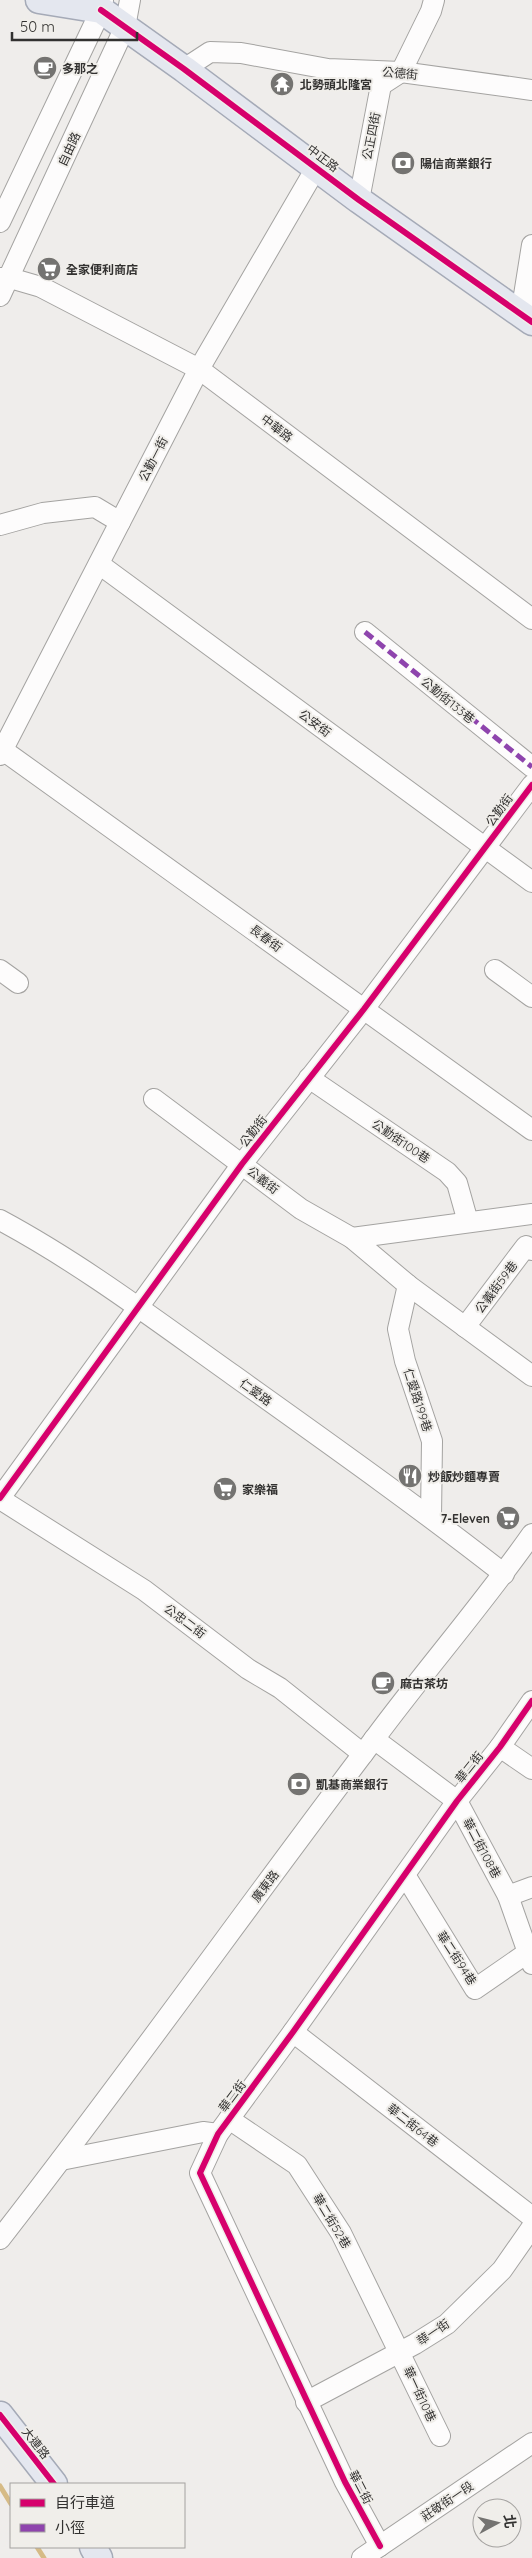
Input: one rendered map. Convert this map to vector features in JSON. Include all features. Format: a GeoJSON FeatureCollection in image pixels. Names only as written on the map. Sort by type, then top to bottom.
{"type":"FeatureCollection","features":[{"type":"Feature","properties":{"kind":"main road","name":"中正路"},"geometry":{"type":"LineString","coordinates":[[39,0],[102,5],[125,27],[359,200],[526,318]]}},
{"type":"Feature","properties":{"kind":"main road","name":"大連路"},"geometry":{"type":"LineString","coordinates":[[0,2415],[53,2483]]}},
{"type":"Feature","properties":{"kind":"street","name":"自由路"},"geometry":{"type":"LineString","coordinates":[[0,296],[5,278],[125,27],[130,0]]}},
{"type":"Feature","properties":{"kind":"street","name":"公正四街"},"geometry":{"type":"LineString","coordinates":[[359,200],[381,85],[401,72],[431,11],[434,0]]}},
{"type":"Feature","properties":{"kind":"street"},"geometry":{"type":"LineString","coordinates":[[0,222],[102,5]]}},
{"type":"Feature","properties":{"kind":"street","name":"公德街"},"geometry":{"type":"LineString","coordinates":[[184,69],[210,52],[241,53],[328,69],[401,72],[532,90]]}},
{"type":"Feature","properties":{"kind":"street","name":"公勤一街"},"geometry":{"type":"LineString","coordinates":[[1,751],[199,370],[316,168]]}},
{"type":"Feature","properties":{"kind":"street"},"geometry":{"type":"LineString","coordinates":[[526,318],[532,245]]}},
{"type":"Feature","properties":{"kind":"street","name":"中華路"},"geometry":{"type":"LineString","coordinates":[[5,278],[41,288],[199,370],[532,619]]}},
{"type":"Feature","properties":{"kind":"street"},"geometry":{"type":"LineString","coordinates":[[0,525],[42,513],[95,507],[120,522]]}},
{"type":"Feature","properties":{"kind":"street","name":"公安街"},"geometry":{"type":"LineString","coordinates":[[99,564],[532,882]]}},
{"type":"Feature","properties":{"kind":"street","name":"公勤街133巷"},"geometry":{"type":"LineString","coordinates":[[364,632],[532,768]]}},
{"type":"Feature","properties":{"kind":"street","name":"長春街"},"geometry":{"type":"LineString","coordinates":[[1,751],[532,1130]]}},
{"type":"Feature","properties":{"kind":"street","name":"公勤街"},"geometry":{"type":"LineString","coordinates":[[0,1498],[242,1164],[364,1009],[532,785]]}},
{"type":"Feature","properties":{"kind":"street"},"geometry":{"type":"LineString","coordinates":[[0,970],[18,983]]}},
{"type":"Feature","properties":{"kind":"street"},"geometry":{"type":"LineString","coordinates":[[495,970],[532,997]]}},
{"type":"Feature","properties":{"kind":"street","name":"公勤街100巷"},"geometry":{"type":"LineString","coordinates":[[309,1078],[447,1172],[457,1183],[468,1222]]}},
{"type":"Feature","properties":{"kind":"street","name":"公義街"},"geometry":{"type":"LineString","coordinates":[[154,1099],[301,1209],[352,1238],[408,1285],[532,1376]]}},
{"type":"Feature","properties":{"kind":"street"},"geometry":{"type":"LineString","coordinates":[[352,1238],[532,1214]]}},
{"type":"Feature","properties":{"kind":"street","name":"仁愛路"},"geometry":{"type":"LineString","coordinates":[[0,1220],[35,1239],[137,1307],[431,1517],[504,1574]]}},
{"type":"Feature","properties":{"kind":"street","name":"公義街59巷"},"geometry":{"type":"LineString","coordinates":[[465,1327],[529,1248]]}},
{"type":"Feature","properties":{"kind":"street","name":"仁愛路199巷"},"geometry":{"type":"LineString","coordinates":[[408,1285],[398,1329],[405,1361],[432,1441],[431,1517]]}},
{"type":"Feature","properties":{"kind":"street","name":"公忠二街"},"geometry":{"type":"LineString","coordinates":[[0,1498],[64,1537],[144,1590],[248,1668],[369,1746]]}},
{"type":"Feature","properties":{"kind":"street","name":"廣東路"},"geometry":{"type":"LineString","coordinates":[[0,2239],[369,1746],[504,1574],[532,1534]]}},
{"type":"Feature","properties":{"kind":"street","name":"華二街"},"geometry":{"type":"LineString","coordinates":[[380,2546],[345,2482],[306,2402],[200,2173],[224,2126],[457,1800],[500,1747],[532,1701]]}},
{"type":"Feature","properties":{"kind":"street","name":"華二街108巷"},"geometry":{"type":"LineString","coordinates":[[369,1746],[457,1800],[508,1896],[530,1958]]}},
{"type":"Feature","properties":{"kind":"street"},"geometry":{"type":"LineString","coordinates":[[500,1747],[532,1769]]}},
{"type":"Feature","properties":{"kind":"street","name":"華二街94巷"},"geometry":{"type":"LineString","coordinates":[[405,1875],[475,1989],[530,1958]]}},
{"type":"Feature","properties":{"kind":"street"},"geometry":{"type":"LineString","coordinates":[[508,1896],[532,1887]]}},
{"type":"Feature","properties":{"kind":"street","name":"華二街64巷"},"geometry":{"type":"LineString","coordinates":[[293,2032],[532,2218]]}},
{"type":"Feature","properties":{"kind":"street"},"geometry":{"type":"LineString","coordinates":[[61,2160],[224,2126]]}},
{"type":"Feature","properties":{"kind":"street","name":"華二街52巷"},"geometry":{"type":"LineString","coordinates":[[224,2126],[297,2165],[342,2233],[400,2352]]}},
{"type":"Feature","properties":{"kind":"street","name":"華一街"},"geometry":{"type":"LineString","coordinates":[[306,2402],[400,2352],[447,2324],[502,2270],[532,2227]]}},
{"type":"Feature","properties":{"kind":"street","name":"華一街10巷"},"geometry":{"type":"LineString","coordinates":[[400,2352],[440,2436]]}},
{"type":"Feature","properties":{"kind":"street","name":"莊敬街一段"},"geometry":{"type":"LineString","coordinates":[[362,2558],[532,2443]]}},
{"type":"Feature","properties":{"kind":"waterway"},"geometry":{"type":"LineString","coordinates":[[0,2486],[10,2502]]}},
{"type":"Feature","properties":{"kind":"waterway"},"geometry":{"type":"LineString","coordinates":[[38,2548],[44,2558]]}},
{"type":"Feature","properties":{"kind":"marked path"},"geometry":{"type":"LineString","coordinates":[[365,632],[532,767]]}},
{"type":"Feature","properties":{"kind":"cycle path"},"geometry":{"type":"LineString","coordinates":[[101,10],[184,69],[359,200],[532,322]]}},
{"type":"Feature","properties":{"kind":"cycle path"},"geometry":{"type":"LineString","coordinates":[[0,1498],[242,1164],[364,1009],[532,785]]}},
{"type":"Feature","properties":{"kind":"cycle path"},"geometry":{"type":"LineString","coordinates":[[380,2546],[345,2482],[200,2173],[218,2134],[457,1801],[500,1747],[532,1701]]}},
{"type":"Feature","properties":{"kind":"cycle path"},"geometry":{"type":"LineString","coordinates":[[0,2415],[53,2483]]}},
{"type":"Feature","properties":{"kind":"place","name":"多那之"},"geometry":{"type":"Point","coordinates":[45,68]}},
{"type":"Feature","properties":{"kind":"place","name":"北勢頭北隆宮"},"geometry":{"type":"Point","coordinates":[282,84]}},
{"type":"Feature","properties":{"kind":"place","name":"陽信商業銀行"},"geometry":{"type":"Point","coordinates":[403,163]}},
{"type":"Feature","properties":{"kind":"place","name":"全家便利商店"},"geometry":{"type":"Point","coordinates":[49,269]}},
{"type":"Feature","properties":{"kind":"place","name":"炒飯炒麵專賣"},"geometry":{"type":"Point","coordinates":[410,1476]}},
{"type":"Feature","properties":{"kind":"place","name":"家樂福"},"geometry":{"type":"Point","coordinates":[225,1489]}},
{"type":"Feature","properties":{"kind":"place","name":"7-Eleven"},"geometry":{"type":"Point","coordinates":[508,1518]}},
{"type":"Feature","properties":{"kind":"place","name":"麻古茶坊"},"geometry":{"type":"Point","coordinates":[383,1683]}},
{"type":"Feature","properties":{"kind":"place","name":"凱基商業銀行"},"geometry":{"type":"Point","coordinates":[299,1784]}}]}
